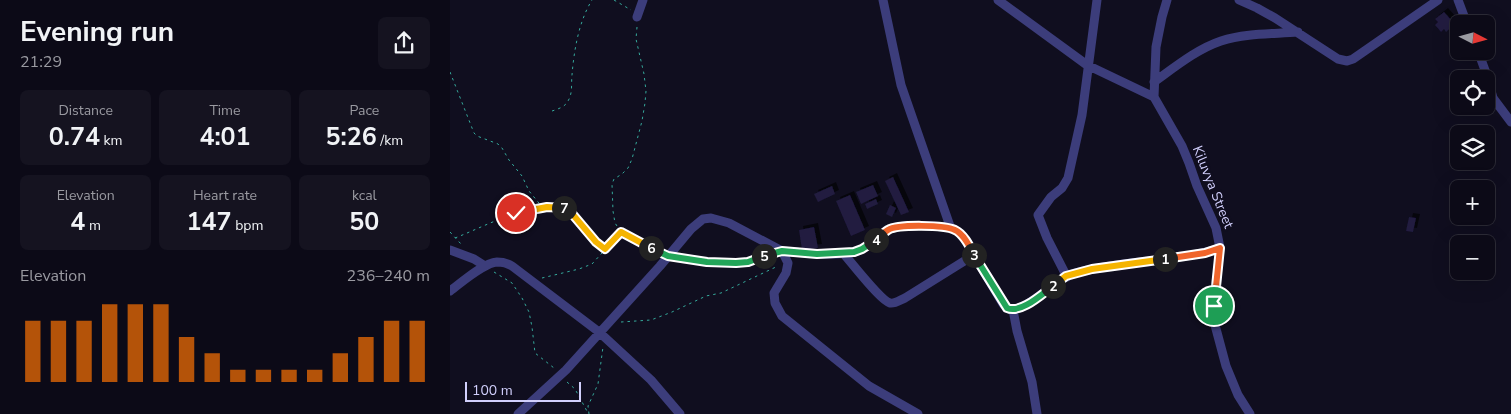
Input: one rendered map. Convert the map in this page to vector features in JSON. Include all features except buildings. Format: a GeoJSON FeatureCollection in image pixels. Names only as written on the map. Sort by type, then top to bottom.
{"type":"FeatureCollection","features":[{"type":"Feature","properties":{"kind":"street"},"geometry":{"type":"LineString","coordinates":[[637,17],[643,0]]}},
{"type":"Feature","properties":{"kind":"street"},"geometry":{"type":"LineString","coordinates":[[883,0],[901,85],[951,229]]}},
{"type":"Feature","properties":{"kind":"street"},"geometry":{"type":"LineString","coordinates":[[998,0],[1087,65],[1154,97]]}},
{"type":"Feature","properties":{"kind":"street"},"geometry":{"type":"LineString","coordinates":[[1066,276],[1038,215],[1051,197],[1062,188],[1068,178],[1082,115],[1087,65],[1097,0]]}},
{"type":"Feature","properties":{"kind":"street","name":"Kiluvya Street"},"geometry":{"type":"LineString","coordinates":[[1167,0],[1156,46],[1154,97],[1182,146],[1216,228],[1220,248],[1214,325],[1226,366],[1238,395],[1250,414]]}},
{"type":"Feature","properties":{"kind":"street"},"geometry":{"type":"LineString","coordinates":[[1239,0],[1257,8],[1298,32],[1338,59],[1347,61],[1353,59],[1438,0]]}},
{"type":"Feature","properties":{"kind":"street"},"geometry":{"type":"LineString","coordinates":[[1257,8],[1264,0]]}},
{"type":"Feature","properties":{"kind":"street"},"geometry":{"type":"LineString","coordinates":[[1458,0],[1464,15]]}},
{"type":"Feature","properties":{"kind":"street"},"geometry":{"type":"LineString","coordinates":[[1154,82],[1191,56],[1219,41],[1237,37],[1298,32]]}},
{"type":"Feature","properties":{"kind":"street"},"geometry":{"type":"LineString","coordinates":[[1481,60],[1493,98],[1511,122]]}},
{"type":"Feature","properties":{"kind":"street"},"geometry":{"type":"LineString","coordinates":[[518,414],[602,334],[608,322],[691,229],[703,219],[711,218],[729,223],[782,251],[817,254],[843,253],[862,249],[869,246],[889,229],[897,227],[918,226],[951,229],[960,233],[1003,304],[1013,310],[1034,300],[1066,276],[1092,269],[1205,253],[1220,248]]}},
{"type":"Feature","properties":{"kind":"street"},"geometry":{"type":"LineString","coordinates":[[450,250],[474,258],[485,266]]}},
{"type":"Feature","properties":{"kind":"street"},"geometry":{"type":"LineString","coordinates":[[782,251],[788,263],[786,273],[774,293],[775,303],[782,316],[869,386],[918,414]]}},
{"type":"Feature","properties":{"kind":"street"},"geometry":{"type":"LineString","coordinates":[[843,253],[884,301],[890,303],[896,303],[905,298],[974,256]]}},
{"type":"Feature","properties":{"kind":"street"},"geometry":{"type":"LineString","coordinates":[[450,291],[485,266],[494,262],[506,263],[532,280],[602,334],[651,380],[680,414]]}},
{"type":"Feature","properties":{"kind":"street"},"geometry":{"type":"LineString","coordinates":[[1013,310],[1032,382],[1037,414]]}},
{"type":"Feature","properties":{"kind":"path"},"geometry":{"type":"LineString","coordinates":[[552,111],[566,105],[569,100],[577,43],[586,10],[592,0]]}},
{"type":"Feature","properties":{"kind":"path"},"geometry":{"type":"LineString","coordinates":[[614,0],[630,9],[637,17],[636,39],[646,91],[642,121],[632,159],[628,168],[614,179],[612,184],[615,222],[621,232],[668,256],[707,262],[748,262],[782,251]]}},
{"type":"Feature","properties":{"kind":"path"},"geometry":{"type":"LineString","coordinates":[[450,72],[474,133],[498,144],[502,148],[522,176],[529,191],[543,208]]}},
{"type":"Feature","properties":{"kind":"path"},"geometry":{"type":"LineString","coordinates":[[455,238],[516,213],[543,208],[565,208],[569,210],[596,242],[605,249]]}},
{"type":"Feature","properties":{"kind":"path"},"geometry":{"type":"LineString","coordinates":[[532,280],[579,270],[592,264],[621,232]]}},
{"type":"Feature","properties":{"kind":"path"},"geometry":{"type":"LineString","coordinates":[[608,322],[651,320],[706,296],[721,293],[767,270],[788,263]]}},
{"type":"Feature","properties":{"kind":"path"},"geometry":{"type":"LineString","coordinates":[[485,266],[512,283],[529,312],[534,338],[534,353],[575,389],[588,414]]}},
{"type":"Feature","properties":{"kind":"path"},"geometry":{"type":"LineString","coordinates":[[588,414],[588,406],[598,384],[602,334]]}},
{"type":"Feature","properties":{"kind":"route"},"geometry":{"type":"LineString","coordinates":[[516,213],[547,207],[565,208],[569,210],[589,235],[605,249],[621,232],[668,256],[707,262],[748,262],[782,251],[817,254],[854,252],[869,246],[889,229],[897,227],[918,226],[951,229],[960,233],[1003,304],[1010,310],[1019,308],[1034,300],[1066,276],[1092,269],[1205,253],[1220,248],[1220,264],[1214,306]]}}]}
